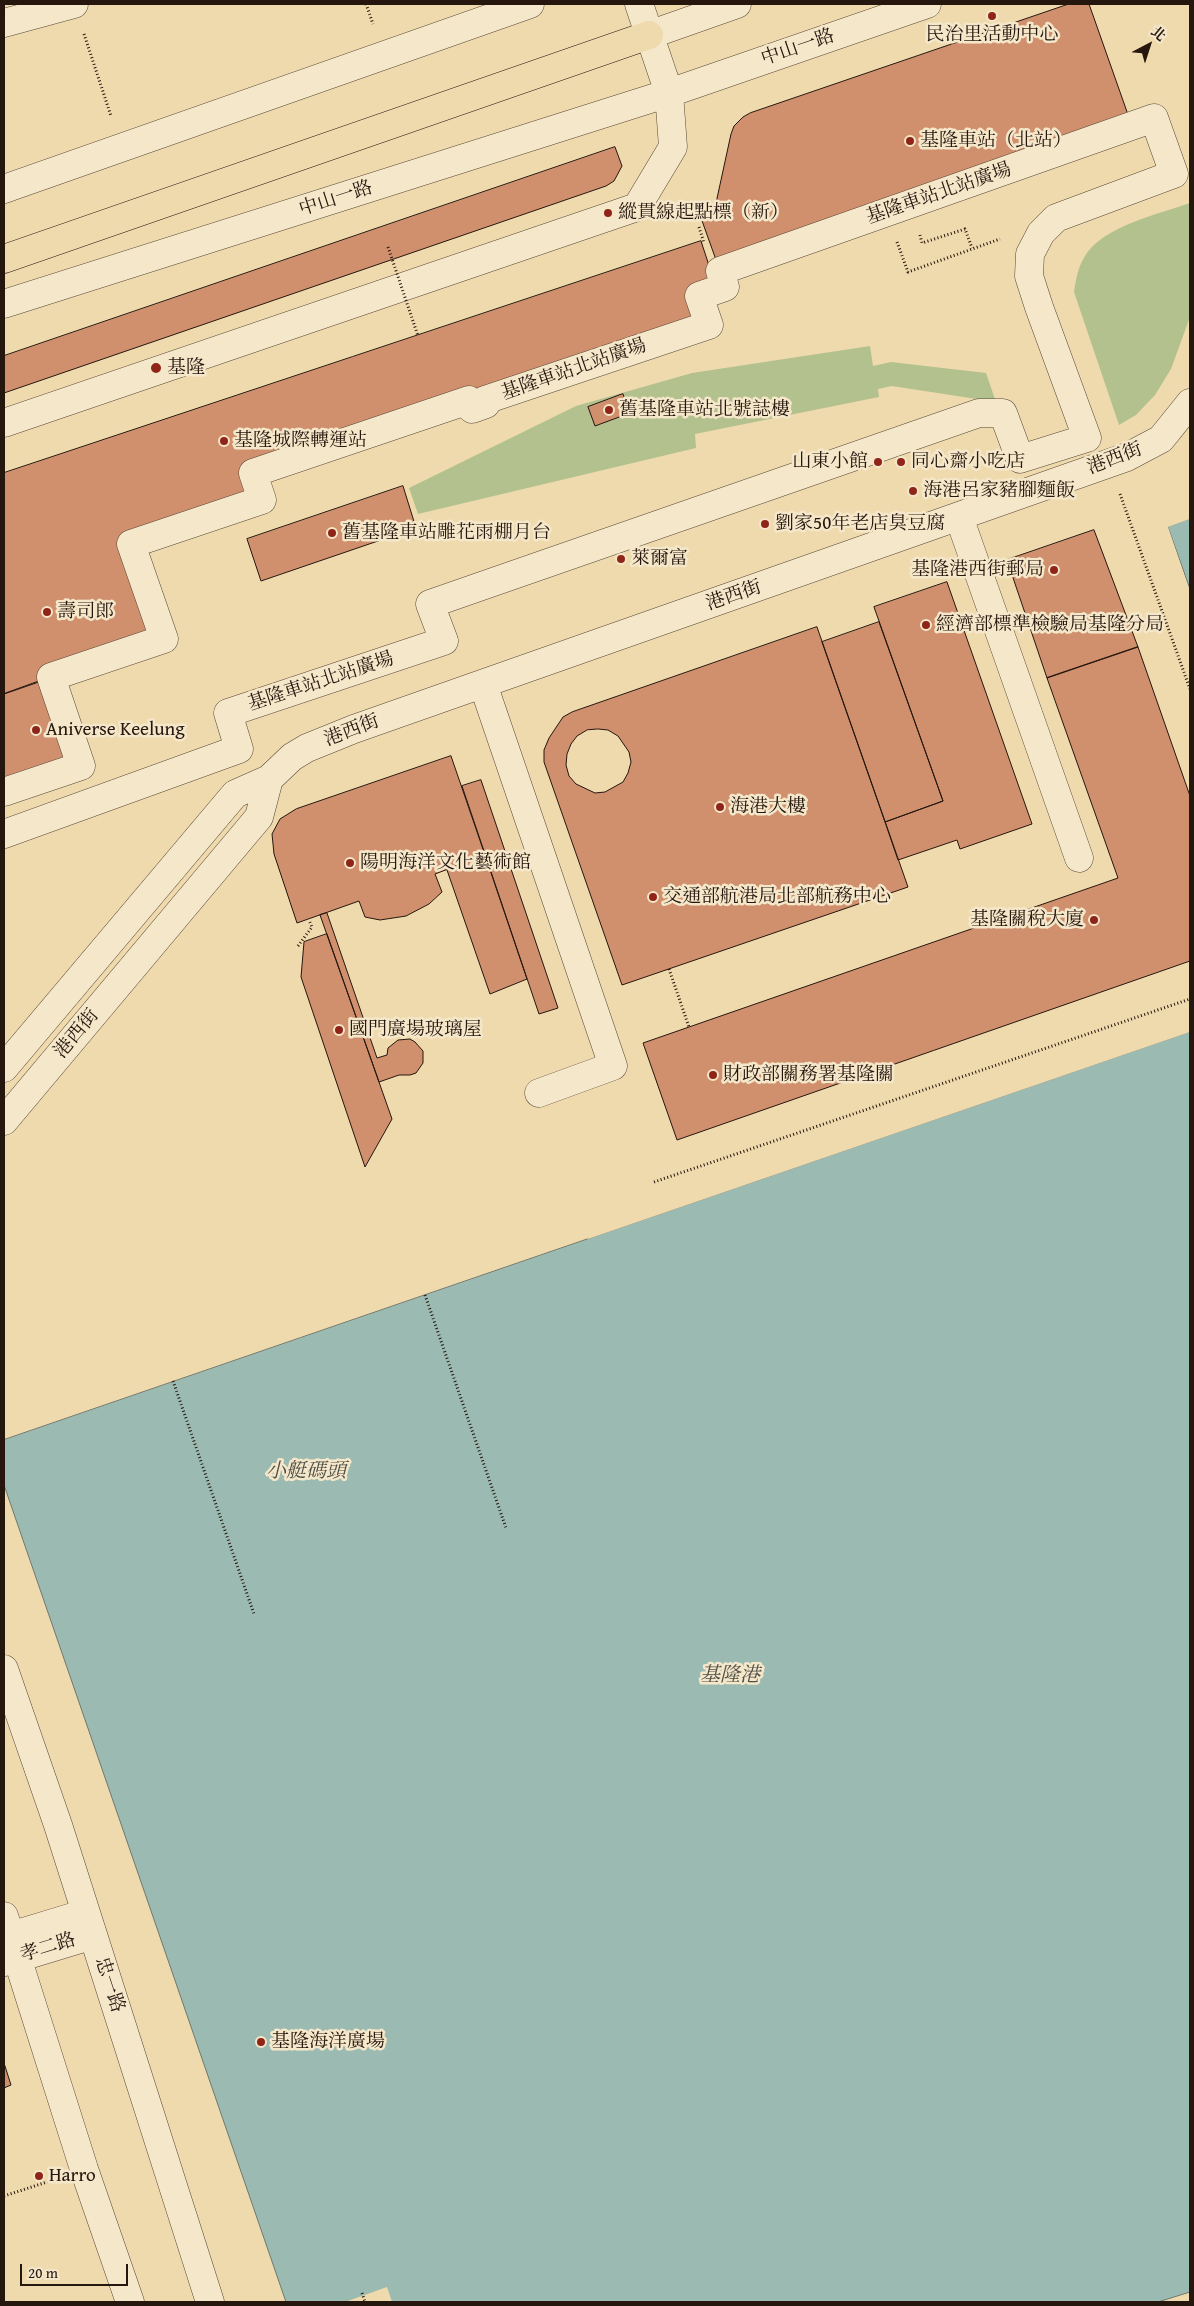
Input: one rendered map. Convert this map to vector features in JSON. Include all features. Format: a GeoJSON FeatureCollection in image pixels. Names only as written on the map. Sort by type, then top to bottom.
{"type":"FeatureCollection","features":[{"type":"Feature","properties":{"kind":"highway"},"geometry":{"type":"LineString","coordinates":[[4,259],[649,35]]}},
{"type":"Feature","properties":{"kind":"street"},"geometry":{"type":"LineString","coordinates":[[4,23],[74,4]]}},
{"type":"Feature","properties":{"kind":"street"},"geometry":{"type":"LineString","coordinates":[[4,189],[530,4]]}},
{"type":"Feature","properties":{"kind":"street"},"geometry":{"type":"LineString","coordinates":[[4,424],[637,207],[672,147],[669,93],[639,4]]}},
{"type":"Feature","properties":{"kind":"street"},"geometry":{"type":"LineString","coordinates":[[649,35],[737,4]]}},
{"type":"Feature","properties":{"kind":"street","name":"中山一路"},"geometry":{"type":"LineString","coordinates":[[4,304],[669,93],[927,4]]}},
{"type":"Feature","properties":{"kind":"street","name":"基隆車站北站廣場"},"geometry":{"type":"LineString","coordinates":[[4,792],[81,766],[51,677],[164,639],[131,544],[262,500],[253,473],[469,400],[472,409],[486,404],[485,400],[709,325],[699,296],[725,287],[720,271],[1154,118],[1174,174],[1056,218],[1041,233],[1030,254],[1029,276],[1087,438],[1020,459],[1002,413],[978,412],[430,604],[444,641],[228,713],[240,749],[4,834]]}},
{"type":"Feature","properties":{"kind":"street"},"geometry":{"type":"LineString","coordinates":[[1112,462],[1044,273],[1044,252],[1048,244],[1057,235],[1070,228],[1190,185]]}},
{"type":"Feature","properties":{"kind":"street","name":"港西街"},"geometry":{"type":"LineString","coordinates":[[4,1068],[235,794],[270,779],[292,757],[316,744],[354,729],[1112,462],[1142,450],[1161,439],[1190,403]]}},
{"type":"Feature","properties":{"kind":"street"},"geometry":{"type":"LineString","coordinates":[[959,517],[1079,858]]}},
{"type":"Feature","properties":{"kind":"street"},"geometry":{"type":"LineString","coordinates":[[482,684],[613,1066],[539,1093]]}},
{"type":"Feature","properties":{"kind":"street","name":"港西街"},"geometry":{"type":"LineString","coordinates":[[4,1121],[259,818],[270,779]]}},
{"type":"Feature","properties":{"kind":"street","name":"忠一路"},"geometry":{"type":"LineString","coordinates":[[4,1669],[89,1924],[210,2302]]}},
{"type":"Feature","properties":{"kind":"street","name":"孝二路"},"geometry":{"type":"LineString","coordinates":[[8,1942],[89,1924]]}},
{"type":"Feature","properties":{"kind":"street"},"geometry":{"type":"LineString","coordinates":[[8,1942],[55,2072],[84,2169],[130,2302]]}},
{"type":"Feature","properties":{"kind":"path"},"geometry":{"type":"LineString","coordinates":[[74,4],[122,148]]}},
{"type":"Feature","properties":{"kind":"path"},"geometry":{"type":"LineString","coordinates":[[965,229],[972,248]]}},
{"type":"Feature","properties":{"kind":"path"},"geometry":{"type":"LineString","coordinates":[[895,238],[908,272],[1000,239]]}},
{"type":"Feature","properties":{"kind":"path"},"geometry":{"type":"LineString","coordinates":[[388,247],[418,336]]}},
{"type":"Feature","properties":{"kind":"path"},"geometry":{"type":"LineString","coordinates":[[1118,488],[1190,689]]}},
{"type":"Feature","properties":{"kind":"path"},"geometry":{"type":"LineString","coordinates":[[298,946],[312,927],[309,920]]}},
{"type":"Feature","properties":{"kind":"path"},"geometry":{"type":"LineString","coordinates":[[669,969],[689,1027]]}},
{"type":"Feature","properties":{"kind":"path"},"geometry":{"type":"LineString","coordinates":[[654,1182],[1190,999]]}},
{"type":"Feature","properties":{"kind":"path"},"geometry":{"type":"LineString","coordinates":[[425,1295],[506,1528]]}},
{"type":"Feature","properties":{"kind":"path"},"geometry":{"type":"LineString","coordinates":[[173,1381],[254,1614]]}},
{"type":"Feature","properties":{"kind":"path"},"geometry":{"type":"LineString","coordinates":[[4,2196],[84,2169]]}},
{"type":"Feature","properties":{"kind":"path"},"geometry":{"type":"LineString","coordinates":[[362,2293],[365,2302]]}},
{"type":"Feature","properties":{"kind":"green space"},"geometry":{"type":"Polygon","coordinates":[[[1190,203],[1190,317],[1171,369],[1155,395],[1136,415],[1119,425],[1074,292],[1079,269],[1085,256],[1093,246],[1118,229],[1190,203]]]}},
{"type":"Feature","properties":{"kind":"green space"},"geometry":{"type":"Polygon","coordinates":[[[870,346],[873,366],[891,362],[986,373],[996,402],[892,386],[878,389],[879,397],[695,434],[696,448],[418,514],[409,488],[576,406],[692,373],[870,346]]]}},
{"type":"Feature","properties":{"kind":"water"},"geometry":{"type":"Polygon","coordinates":[[[1190,519],[1190,589],[1168,527],[1190,519]]]}},
{"type":"Feature","properties":{"kind":"water","name":"基隆港"},"geometry":{"type":"Polygon","coordinates":[[[1190,1032],[1190,2292],[1158,2302],[286,2302],[4,1485],[4,1440],[1190,1032]]]}},
{"type":"Feature","properties":{"kind":"pier"},"geometry":{"type":"Polygon","coordinates":[[[1190,516],[1190,519],[1168,527],[1190,592],[1165,527],[1167,524],[1190,516]]]}},
{"type":"Feature","properties":{"kind":"pier"},"geometry":{"type":"Polygon","coordinates":[[[1190,1029],[1190,1032],[588,1239],[587,1236],[1190,1029]]]}},
{"type":"Feature","properties":{"kind":"pier"},"geometry":{"type":"Polygon","coordinates":[[[387,2287],[392,2302],[345,2302],[387,2287]]]}},
{"type":"Feature","properties":{"kind":"building","name":"基隆車站（北站）"},"geometry":{"type":"Polygon","coordinates":[[[1069,4],[1089,4],[1132,126],[720,271],[701,218],[716,203],[731,134],[734,126],[743,117],[1069,4]]]}},
{"type":"Feature","properties":{"kind":"building"},"geometry":{"type":"Polygon","coordinates":[[[615,147],[622,166],[614,181],[606,186],[4,393],[4,356],[615,147]]]}},
{"type":"Feature","properties":{"kind":"building","name":"基隆城際轉運站"},"geometry":{"type":"Polygon","coordinates":[[[701,241],[717,290],[709,325],[253,473],[262,500],[131,544],[164,639],[4,694],[4,473],[701,241]]]}},
{"type":"Feature","properties":{"kind":"building","name":"舊基隆車站北號誌樓"},"geometry":{"type":"Polygon","coordinates":[[[623,394],[630,413],[595,426],[588,407],[623,394]]]}},
{"type":"Feature","properties":{"kind":"building","name":"舊基隆車站雕花雨棚月台"},"geometry":{"type":"Polygon","coordinates":[[[403,486],[416,528],[261,581],[247,539],[403,486]]]}},
{"type":"Feature","properties":{"kind":"building"},"geometry":{"type":"Polygon","coordinates":[[[1094,530],[1138,647],[1047,678],[1007,560],[1094,530]]]}},
{"type":"Feature","properties":{"kind":"building"},"geometry":{"type":"Polygon","coordinates":[[[947,582],[1032,824],[960,849],[957,840],[898,860],[885,822],[943,801],[874,607],[947,582]]]}},
{"type":"Feature","properties":{"kind":"building"},"geometry":{"type":"Polygon","coordinates":[[[879,622],[943,801],[885,822],[822,642],[879,622]]]}},
{"type":"Feature","properties":{"kind":"building","name":"海港大樓"},"geometry":{"type":"Polygon","coordinates":[[[817,627],[908,887],[622,985],[544,762],[544,750],[549,738],[563,717],[572,712],[817,627]],[[587,730],[577,736],[567,754],[566,765],[569,776],[576,784],[595,793],[605,792],[623,782],[631,762],[629,752],[618,736],[608,730],[587,730]]]}},
{"type":"Feature","properties":{"kind":"building","name":"基隆關稅大廈"},"geometry":{"type":"Polygon","coordinates":[[[1138,647],[1190,796],[1190,961],[677,1140],[643,1043],[1118,878],[1047,678],[1138,647]]]}},
{"type":"Feature","properties":{"kind":"building","name":"Aniverse Keelung"},"geometry":{"type":"Polygon","coordinates":[[[51,677],[81,766],[4,792],[4,694],[51,677]]]}},
{"type":"Feature","properties":{"kind":"building"},"geometry":{"type":"Polygon","coordinates":[[[451,756],[485,855],[435,874],[442,892],[429,904],[406,916],[380,920],[365,917],[359,901],[297,923],[274,854],[272,834],[280,819],[296,809],[451,756]]]}},
{"type":"Feature","properties":{"kind":"building"},"geometry":{"type":"Polygon","coordinates":[[[481,780],[558,1008],[539,1014],[462,786],[481,780]]]}},
{"type":"Feature","properties":{"kind":"building"},"geometry":{"type":"Polygon","coordinates":[[[485,855],[527,979],[490,994],[447,870],[485,855]]]}},
{"type":"Feature","properties":{"kind":"building"},"geometry":{"type":"Polygon","coordinates":[[[327,913],[377,1058],[387,1055],[388,1048],[398,1040],[410,1039],[423,1051],[423,1063],[416,1073],[399,1075],[379,1082],[320,915],[327,913]]]}},
{"type":"Feature","properties":{"kind":"building","name":"國門廣場玻璃屋"},"geometry":{"type":"Polygon","coordinates":[[[327,934],[392,1119],[365,1167],[301,977],[304,942],[327,934]]]}},
{"type":"Feature","properties":{"kind":"building"},"geometry":{"type":"Polygon","coordinates":[[[4,2063],[11,2085],[4,2088],[4,2063]]]}},
{"type":"Feature","properties":{"kind":"place","name":"民治里活動中心"},"geometry":{"type":"Point","coordinates":[992,16]}},
{"type":"Feature","properties":{"kind":"place","name":"基隆車站（北站）"},"geometry":{"type":"Point","coordinates":[910,141]}},
{"type":"Feature","properties":{"kind":"place","name":"縱貫線起點標（新）"},"geometry":{"type":"Point","coordinates":[608,213]}},
{"type":"Feature","properties":{"kind":"place","name":"基隆"},"geometry":{"type":"Point","coordinates":[156,368]}},
{"type":"Feature","properties":{"kind":"place","name":"舊基隆車站北號誌樓"},"geometry":{"type":"Point","coordinates":[609,410]}},
{"type":"Feature","properties":{"kind":"place","name":"基隆城際轉運站"},"geometry":{"type":"Point","coordinates":[224,441]}},
{"type":"Feature","properties":{"kind":"place","name":"山東小館"},"geometry":{"type":"Point","coordinates":[878,462]}},
{"type":"Feature","properties":{"kind":"place","name":"同心齋小吃店"},"geometry":{"type":"Point","coordinates":[901,462]}},
{"type":"Feature","properties":{"kind":"place","name":"海港呂家豬腳麵飯"},"geometry":{"type":"Point","coordinates":[913,491]}},
{"type":"Feature","properties":{"kind":"place","name":"劉家50年老店臭豆腐"},"geometry":{"type":"Point","coordinates":[765,524]}},
{"type":"Feature","properties":{"kind":"place","name":"舊基隆車站雕花雨棚月台"},"geometry":{"type":"Point","coordinates":[332,533]}},
{"type":"Feature","properties":{"kind":"place","name":"萊爾富"},"geometry":{"type":"Point","coordinates":[621,559]}},
{"type":"Feature","properties":{"kind":"place","name":"基隆港西街郵局"},"geometry":{"type":"Point","coordinates":[1054,570]}},
{"type":"Feature","properties":{"kind":"place","name":"壽司郎"},"geometry":{"type":"Point","coordinates":[47,612]}},
{"type":"Feature","properties":{"kind":"place","name":"經濟部標準檢驗局基隆分局"},"geometry":{"type":"Point","coordinates":[926,625]}},
{"type":"Feature","properties":{"kind":"place","name":"Aniverse Keelung"},"geometry":{"type":"Point","coordinates":[36,730]}},
{"type":"Feature","properties":{"kind":"place","name":"海港大樓"},"geometry":{"type":"Point","coordinates":[720,807]}},
{"type":"Feature","properties":{"kind":"place","name":"陽明海洋文化藝術館"},"geometry":{"type":"Point","coordinates":[350,863]}},
{"type":"Feature","properties":{"kind":"place","name":"交通部航港局北部航務中心"},"geometry":{"type":"Point","coordinates":[653,897]}},
{"type":"Feature","properties":{"kind":"place","name":"基隆關稅大廈"},"geometry":{"type":"Point","coordinates":[1094,920]}},
{"type":"Feature","properties":{"kind":"place","name":"國門廣場玻璃屋"},"geometry":{"type":"Point","coordinates":[339,1030]}},
{"type":"Feature","properties":{"kind":"place","name":"財政部關務署基隆關"},"geometry":{"type":"Point","coordinates":[713,1075]}},
{"type":"Feature","properties":{"kind":"place","name":"基隆海洋廣場"},"geometry":{"type":"Point","coordinates":[261,2042]}},
{"type":"Feature","properties":{"kind":"place","name":"Harro"},"geometry":{"type":"Point","coordinates":[39,2176]}},
{"type":"Feature","properties":{"kind":"water label","name":"小艇碼頭"},"geometry":{"type":"Point","coordinates":[306,1472]}}]}
